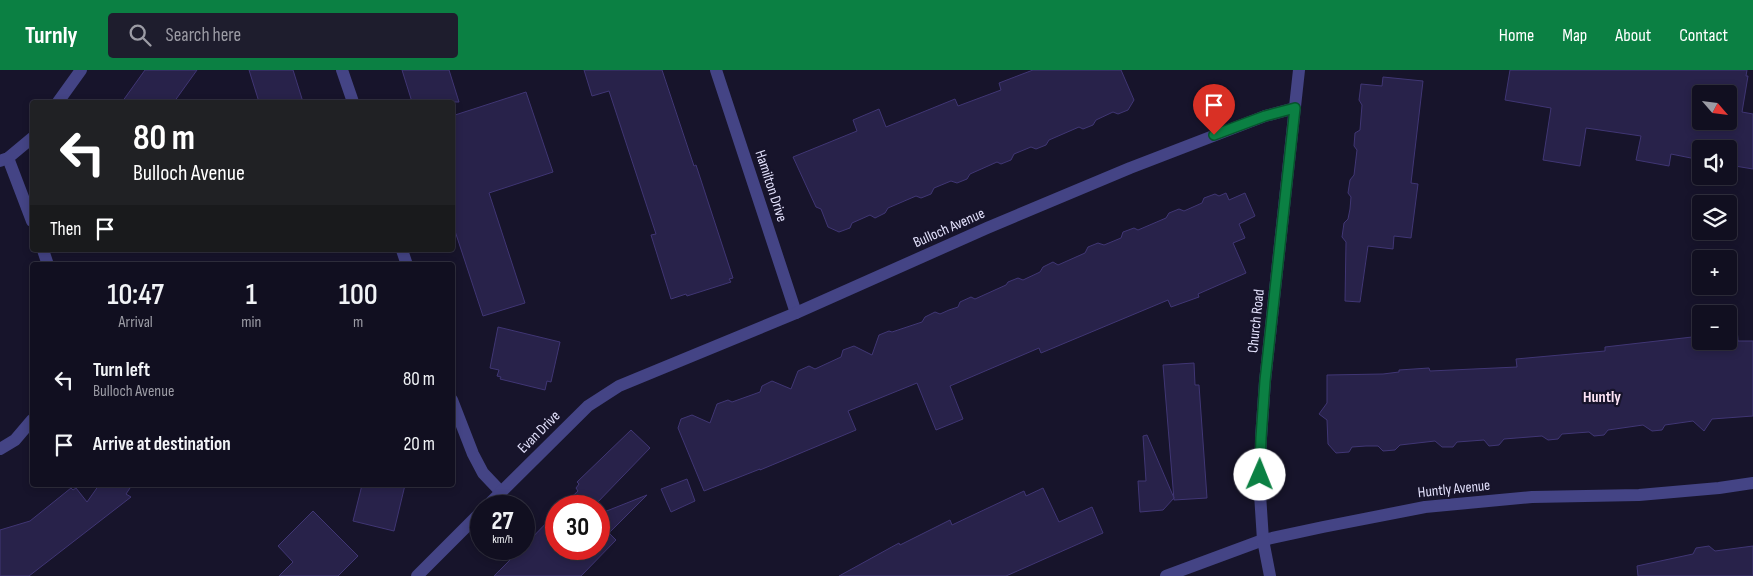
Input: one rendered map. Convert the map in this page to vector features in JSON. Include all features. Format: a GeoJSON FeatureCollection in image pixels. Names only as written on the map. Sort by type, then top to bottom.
{"type":"FeatureCollection","features":[{"type":"Feature","properties":{"kind":"street"},"geometry":{"type":"LineString","coordinates":[[59,100],[81,70]]}},
{"type":"Feature","properties":{"kind":"street"},"geometry":{"type":"LineString","coordinates":[[342,70],[352,100]]}},
{"type":"Feature","properties":{"kind":"street","name":"Hamilton Drive"},"geometry":{"type":"LineString","coordinates":[[716,70],[796,313]]}},
{"type":"Feature","properties":{"kind":"street","name":"Church Road"},"geometry":{"type":"LineString","coordinates":[[1270,576],[1263,540],[1260,494],[1261,438],[1265,381],[1300,70]]}},
{"type":"Feature","properties":{"kind":"street","name":"Bulloch Avenue"},"geometry":{"type":"LineString","coordinates":[[619,386],[796,313],[987,228],[1130,168],[1265,116],[1295,108]]}},
{"type":"Feature","properties":{"kind":"street"},"geometry":{"type":"LineString","coordinates":[[30,140],[4,159],[30,217]]}},
{"type":"Feature","properties":{"kind":"street","name":"Evan Drive"},"geometry":{"type":"LineString","coordinates":[[498,495],[588,406],[619,386]]}},
{"type":"Feature","properties":{"kind":"street"},"geometry":{"type":"LineString","coordinates":[[455,408],[472,454],[483,473],[501,492]]}},
{"type":"Feature","properties":{"kind":"street"},"geometry":{"type":"LineString","coordinates":[[0,449],[15,440],[30,422]]}},
{"type":"Feature","properties":{"kind":"street","name":"Huntly Avenue"},"geometry":{"type":"LineString","coordinates":[[1166,576],[1263,540],[1323,526],[1425,507],[1532,497],[1639,495],[1753,483]]}},
{"type":"Feature","properties":{"kind":"street"},"geometry":{"type":"LineString","coordinates":[[417,576],[470,523]]}},
{"type":"Feature","properties":{"kind":"building"},"geometry":{"type":"Polygon","coordinates":[[[145,70],[197,70],[175,100],[123,100],[145,70]]]}},
{"type":"Feature","properties":{"kind":"building"},"geometry":{"type":"Polygon","coordinates":[[[249,70],[293,70],[302,100],[258,100],[249,70]]]}},
{"type":"Feature","properties":{"kind":"building"},"geometry":{"type":"Polygon","coordinates":[[[402,70],[449,70],[459,102],[455,102],[455,100],[411,100],[402,70]]]}},
{"type":"Feature","properties":{"kind":"building"},"geometry":{"type":"Polygon","coordinates":[[[584,70],[662,70],[733,278],[729,279],[731,282],[671,299],[651,235],[656,234],[609,91],[592,96],[584,70]]]}},
{"type":"Feature","properties":{"kind":"building"},"geometry":{"type":"Polygon","coordinates":[[[1033,70],[1121,70],[1134,100],[1128,110],[1118,114],[1113,112],[1096,120],[1093,125],[1083,129],[1079,127],[1049,140],[1046,145],[1036,149],[1031,147],[1014,154],[1011,160],[1001,164],[997,162],[970,174],[967,179],[957,183],[951,181],[934,188],[931,194],[921,198],[916,196],[888,208],[885,213],[875,218],[870,215],[852,223],[850,228],[839,232],[828,227],[821,209],[816,207],[793,157],[857,131],[853,120],[879,109],[886,127],[955,99],[958,106],[1001,90],[999,83],[1033,70]]]}},
{"type":"Feature","properties":{"kind":"building"},"geometry":{"type":"Polygon","coordinates":[[[1510,70],[1747,70],[1746,76],[1748,76],[1742,112],[1753,114],[1753,169],[1737,166],[1737,140],[1692,140],[1692,158],[1671,154],[1669,166],[1636,160],[1641,136],[1586,128],[1580,166],[1543,160],[1551,108],[1505,100],[1510,70]]]}},
{"type":"Feature","properties":{"kind":"building"},"geometry":{"type":"Polygon","coordinates":[[[1383,77],[1423,81],[1411,183],[1418,184],[1411,238],[1394,236],[1393,249],[1368,246],[1360,302],[1345,301],[1346,242],[1342,237],[1344,223],[1348,219],[1350,209],[1351,197],[1348,193],[1350,180],[1354,175],[1357,150],[1354,146],[1355,133],[1360,130],[1362,105],[1359,100],[1361,84],[1382,86],[1383,77]]]}},
{"type":"Feature","properties":{"kind":"building"},"geometry":{"type":"Polygon","coordinates":[[[526,92],[553,172],[489,193],[525,303],[483,316],[455,231],[455,115],[526,92]]]}},
{"type":"Feature","properties":{"kind":"building"},"geometry":{"type":"Polygon","coordinates":[[[1226,193],[1229,200],[1245,193],[1255,216],[1239,224],[1245,238],[1233,243],[1246,273],[1198,294],[1199,297],[1171,307],[1168,300],[1041,353],[1039,348],[950,386],[963,419],[936,430],[917,383],[848,411],[856,430],[704,491],[678,428],[681,419],[692,415],[710,423],[717,404],[728,400],[732,402],[760,392],[762,386],[772,381],[791,389],[798,371],[809,366],[815,369],[841,357],[843,350],[854,346],[872,355],[879,335],[922,322],[925,317],[935,312],[940,314],[958,307],[960,302],[971,297],[975,299],[1018,278],[1023,280],[1040,272],[1043,267],[1053,262],[1058,265],[1085,253],[1088,247],[1098,243],[1104,245],[1121,238],[1123,232],[1134,228],[1138,230],[1166,218],[1169,213],[1179,209],[1184,211],[1202,203],[1204,198],[1226,193]]]}},
{"type":"Feature","properties":{"kind":"building"},"geometry":{"type":"Polygon","coordinates":[[[498,327],[560,342],[551,382],[547,381],[545,390],[500,379],[501,377],[497,376],[499,370],[490,368],[498,327]]]}},
{"type":"Feature","properties":{"kind":"building"},"geometry":{"type":"Polygon","coordinates":[[[1737,328],[1738,341],[1753,341],[1753,416],[1712,419],[1704,431],[1693,421],[1665,425],[1662,430],[1652,431],[1643,425],[1608,430],[1604,435],[1594,436],[1589,432],[1562,434],[1558,439],[1548,440],[1542,436],[1504,439],[1499,445],[1489,446],[1484,440],[1457,442],[1453,447],[1442,447],[1435,441],[1400,445],[1395,450],[1383,451],[1378,446],[1366,446],[1352,447],[1349,452],[1336,453],[1328,444],[1327,420],[1319,414],[1327,403],[1327,375],[1383,374],[1399,372],[1399,370],[1429,368],[1430,371],[1517,367],[1516,359],[1605,351],[1605,347],[1692,337],[1692,350],[1737,350],[1737,328]]]}},
{"type":"Feature","properties":{"kind":"building"},"geometry":{"type":"Polygon","coordinates":[[[1194,363],[1195,385],[1199,385],[1207,498],[1174,500],[1163,365],[1194,363]]]}},
{"type":"Feature","properties":{"kind":"building"},"geometry":{"type":"Polygon","coordinates":[[[631,430],[650,448],[605,495],[574,495],[578,491],[576,488],[579,484],[577,482],[631,430]]]}},
{"type":"Feature","properties":{"kind":"building"},"geometry":{"type":"Polygon","coordinates":[[[1147,435],[1174,498],[1163,510],[1140,512],[1138,481],[1146,481],[1143,436],[1147,435]]]}},
{"type":"Feature","properties":{"kind":"building"},"geometry":{"type":"Polygon","coordinates":[[[687,479],[695,501],[671,512],[661,489],[687,479]]]}},
{"type":"Feature","properties":{"kind":"building"},"geometry":{"type":"Polygon","coordinates":[[[98,487],[131,487],[126,494],[131,497],[29,576],[0,576],[0,530],[30,521],[71,488],[73,490],[76,488],[87,502],[98,487]]]}},
{"type":"Feature","properties":{"kind":"building"},"geometry":{"type":"Polygon","coordinates":[[[362,487],[405,487],[394,531],[353,521],[362,487]]]}},
{"type":"Feature","properties":{"kind":"building"},"geometry":{"type":"Polygon","coordinates":[[[1043,488],[1059,522],[1092,507],[1103,533],[1006,576],[839,576],[899,543],[900,545],[950,520],[952,525],[1024,491],[1026,496],[1043,488]]]}},
{"type":"Feature","properties":{"kind":"building"},"geometry":{"type":"Polygon","coordinates":[[[647,495],[610,532],[610,510],[647,495]]]}},
{"type":"Feature","properties":{"kind":"building"},"geometry":{"type":"Polygon","coordinates":[[[313,511],[358,556],[338,576],[279,576],[293,562],[278,546],[313,511]]]}},
{"type":"Feature","properties":{"kind":"building"},"geometry":{"type":"Polygon","coordinates":[[[545,524],[545,560],[597,560],[581,576],[494,576],[510,560],[535,560],[535,535],[545,524]]]}},
{"type":"Feature","properties":{"kind":"building"},"geometry":{"type":"Polygon","coordinates":[[[610,534],[616,540],[610,546],[610,534]]]}},
{"type":"Feature","properties":{"kind":"building"},"geometry":{"type":"Polygon","coordinates":[[[1709,546],[1715,551],[1753,546],[1753,576],[1638,576],[1637,566],[1693,554],[1696,548],[1709,546]]]}},
{"type":"Feature","properties":{"kind":"district","name":"Huntly"},"geometry":{"type":"Point","coordinates":[1602,397]}},
{"type":"Feature","properties":{"kind":"route"},"geometry":{"type":"LineString","coordinates":[[1214,135],[1281,110],[1295,108],[1265,381],[1260,475]]}}]}
